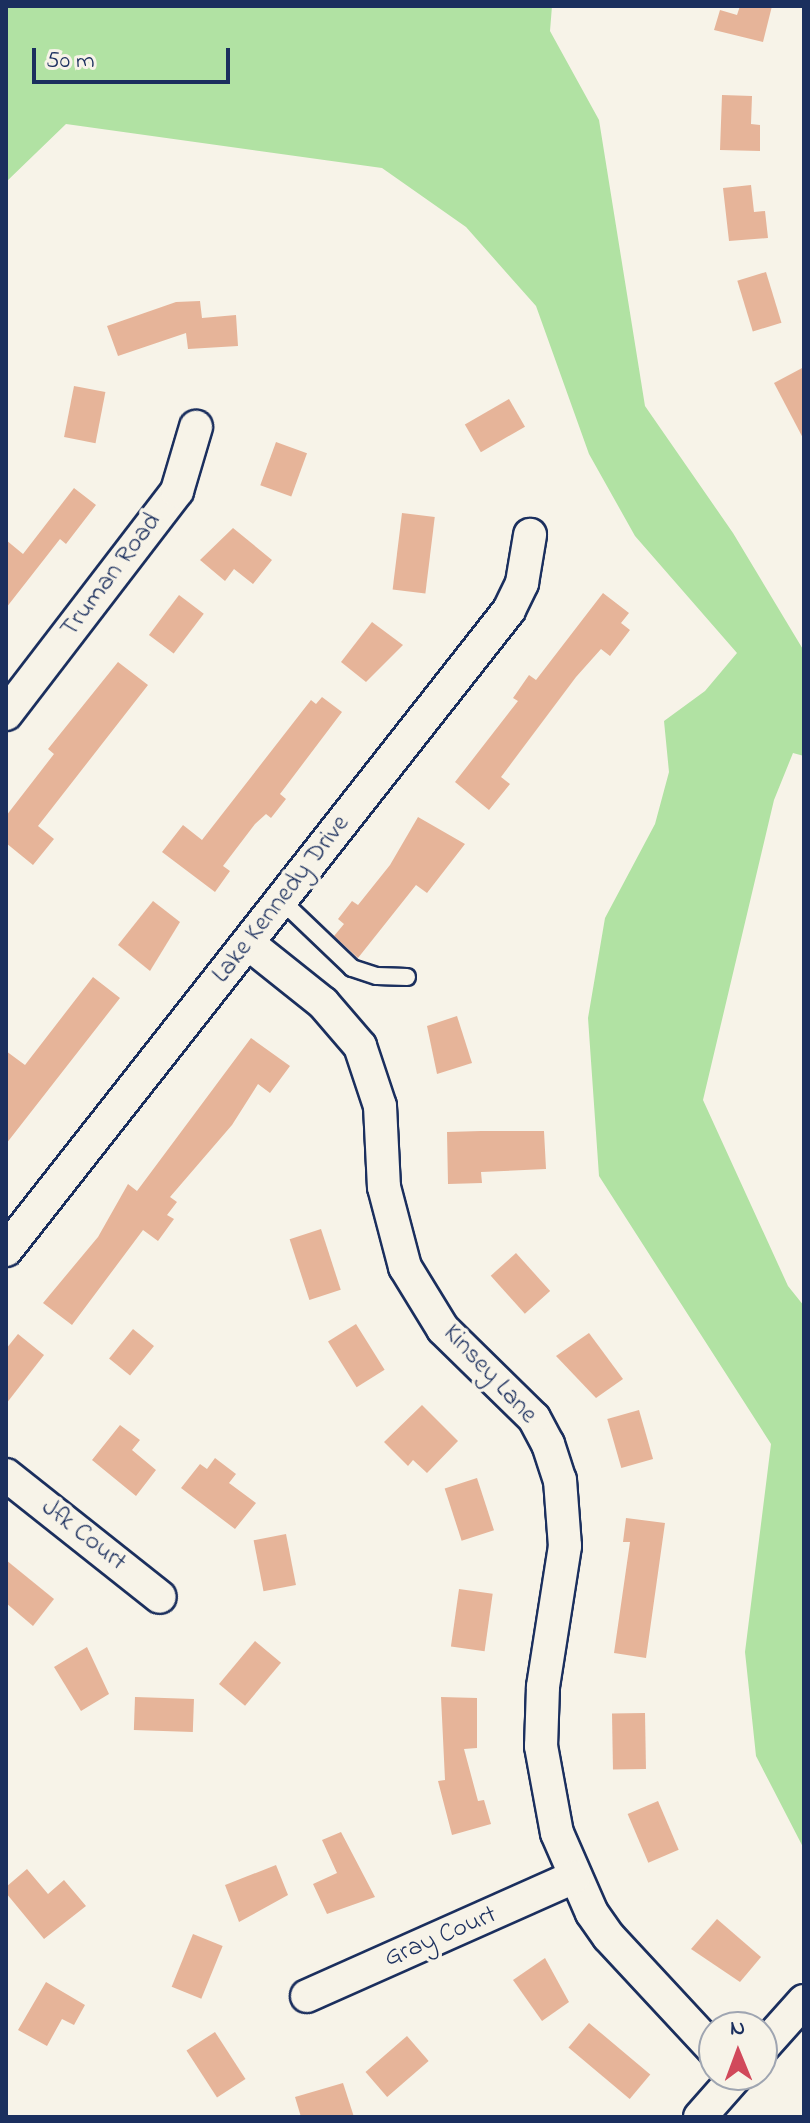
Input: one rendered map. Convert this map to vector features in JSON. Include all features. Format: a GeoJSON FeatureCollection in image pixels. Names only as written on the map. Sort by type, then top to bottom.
{"type":"FeatureCollection","features":[{"type":"Feature","properties":{"kind":"street","name":"Truman Road"},"geometry":{"type":"LineString","coordinates":[[6,714],[177,491],[196,427]]}},
{"type":"Feature","properties":{"kind":"street","name":"Lake Kennedy Drive"},"geometry":{"type":"LineString","coordinates":[[6,1250],[509,610],[522,583],[530,535]]}},
{"type":"Feature","properties":{"kind":"street","name":"Kinsey Lane"},"geometry":{"type":"LineString","coordinates":[[249,944],[323,1003],[360,1046],[380,1106],[384,1187],[405,1267],[443,1329],[534,1418],[548,1444],[560,1480],[565,1546],[545,1675],[541,1746],[547,1793],[574,1877],[609,1937],[698,2033]]}},
{"type":"Feature","properties":{"kind":"street","name":"Jfk Court"},"geometry":{"type":"LineString","coordinates":[[6,1475],[160,1597]]}},
{"type":"Feature","properties":{"kind":"street","name":"Gray Court"},"geometry":{"type":"LineString","coordinates":[[307,1996],[574,1877]]}},
{"type":"Feature","properties":{"kind":"street"},"geometry":{"type":"LineString","coordinates":[[778,2030],[804,2001]]}},
{"type":"Feature","properties":{"kind":"street"},"geometry":{"type":"LineString","coordinates":[[700,2117],[723,2091]]}},
{"type":"Feature","properties":{"kind":"lane"},"geometry":{"type":"LineString","coordinates":[[282,901],[352,968],[377,976],[407,977]]}},
{"type":"Feature","properties":{"kind":"green space"},"geometry":{"type":"Polygon","coordinates":[[[6,6],[552,6],[550,31],[599,120],[645,406],[733,533],[804,651],[804,756],[793,753],[774,800],[703,1100],[788,1286],[804,1306],[804,1849],[756,1756],[745,1652],[771,1444],[599,1176],[588,1018],[605,918],[655,824],[669,772],[664,721],[705,691],[737,653],[635,536],[589,454],[536,306],[466,227],[382,168],[66,124],[6,182],[6,6]]]}},
{"type":"Feature","properties":{"kind":"building"},"geometry":{"type":"Polygon","coordinates":[[[740,6],[772,6],[763,42],[714,30],[720,10],[737,15],[740,6]]]}},
{"type":"Feature","properties":{"kind":"building"},"geometry":{"type":"Polygon","coordinates":[[[722,95],[752,96],[751,124],[760,125],[760,151],[720,150],[722,95]]]}},
{"type":"Feature","properties":{"kind":"building"},"geometry":{"type":"Polygon","coordinates":[[[751,185],[754,212],[765,211],[768,238],[729,241],[723,188],[751,185]]]}},
{"type":"Feature","properties":{"kind":"building"},"geometry":{"type":"Polygon","coordinates":[[[766,272],[781,323],[753,331],[737,281],[766,272]]]}},
{"type":"Feature","properties":{"kind":"building"},"geometry":{"type":"Polygon","coordinates":[[[200,301],[202,318],[236,315],[238,346],[188,349],[186,333],[118,356],[107,326],[176,302],[200,301]]]}},
{"type":"Feature","properties":{"kind":"building"},"geometry":{"type":"Polygon","coordinates":[[[804,367],[804,440],[774,383],[804,367]]]}},
{"type":"Feature","properties":{"kind":"building"},"geometry":{"type":"Polygon","coordinates":[[[74,386],[105,392],[95,443],[64,437],[74,386]]]}},
{"type":"Feature","properties":{"kind":"building"},"geometry":{"type":"Polygon","coordinates":[[[509,399],[525,427],[481,452],[465,424],[509,399]]]}},
{"type":"Feature","properties":{"kind":"building"},"geometry":{"type":"Polygon","coordinates":[[[276,442],[307,453],[291,497],[260,485],[276,442]]]}},
{"type":"Feature","properties":{"kind":"building"},"geometry":{"type":"Polygon","coordinates":[[[74,488],[96,505],[66,544],[60,539],[6,608],[6,540],[23,554],[74,488]]]}},
{"type":"Feature","properties":{"kind":"building"},"geometry":{"type":"Polygon","coordinates":[[[402,513],[435,517],[425,593],[393,589],[402,513]]]}},
{"type":"Feature","properties":{"kind":"building"},"geometry":{"type":"Polygon","coordinates":[[[233,528],[272,560],[253,584],[234,569],[225,581],[200,560],[233,528]]]}},
{"type":"Feature","properties":{"kind":"building"},"geometry":{"type":"Polygon","coordinates":[[[603,593],[629,613],[621,623],[630,630],[610,656],[601,649],[576,677],[501,777],[510,784],[489,810],[455,782],[518,701],[513,698],[529,675],[536,680],[603,593]]]}},
{"type":"Feature","properties":{"kind":"building"},"geometry":{"type":"Polygon","coordinates":[[[179,595],[204,614],[174,654],[149,635],[179,595]]]}},
{"type":"Feature","properties":{"kind":"building"},"geometry":{"type":"Polygon","coordinates":[[[372,622],[403,645],[366,682],[341,662],[372,622]]]}},
{"type":"Feature","properties":{"kind":"building"},"geometry":{"type":"Polygon","coordinates":[[[118,662],[148,685],[38,826],[54,839],[33,865],[6,843],[6,816],[54,754],[48,749],[118,662]]]}},
{"type":"Feature","properties":{"kind":"building"},"geometry":{"type":"Polygon","coordinates":[[[322,697],[342,712],[280,794],[286,799],[271,818],[266,814],[255,824],[223,866],[230,871],[215,892],[162,852],[183,825],[202,840],[311,700],[316,704],[322,697]]]}},
{"type":"Feature","properties":{"kind":"building"},"geometry":{"type":"Polygon","coordinates":[[[418,817],[465,844],[427,893],[416,885],[358,958],[334,936],[344,924],[338,919],[352,901],[358,905],[390,865],[418,817]]]}},
{"type":"Feature","properties":{"kind":"building"},"geometry":{"type":"Polygon","coordinates":[[[153,901],[180,922],[150,971],[118,945],[153,901]]]}},
{"type":"Feature","properties":{"kind":"building"},"geometry":{"type":"Polygon","coordinates":[[[93,977],[120,998],[6,1144],[6,1051],[25,1065],[93,977]]]}},
{"type":"Feature","properties":{"kind":"building"},"geometry":{"type":"Polygon","coordinates":[[[457,1016],[472,1063],[437,1074],[427,1026],[457,1016]]]}},
{"type":"Feature","properties":{"kind":"building"},"geometry":{"type":"Polygon","coordinates":[[[251,1038],[290,1066],[270,1093],[258,1084],[232,1125],[170,1197],[177,1202],[167,1215],[174,1219],[158,1241],[143,1230],[72,1325],[43,1303],[98,1237],[128,1184],[137,1191],[251,1038]]]}},
{"type":"Feature","properties":{"kind":"building"},"geometry":{"type":"Polygon","coordinates":[[[544,1131],[546,1169],[481,1172],[482,1183],[448,1184],[447,1132],[544,1131]]]}},
{"type":"Feature","properties":{"kind":"building"},"geometry":{"type":"Polygon","coordinates":[[[321,1229],[341,1290],[309,1300],[290,1239],[321,1229]]]}},
{"type":"Feature","properties":{"kind":"building"},"geometry":{"type":"Polygon","coordinates":[[[516,1253],[550,1291],[525,1314],[491,1276],[516,1253]]]}},
{"type":"Feature","properties":{"kind":"building"},"geometry":{"type":"Polygon","coordinates":[[[356,1324],[385,1370],[357,1387],[328,1341],[356,1324]]]}},
{"type":"Feature","properties":{"kind":"building"},"geometry":{"type":"Polygon","coordinates":[[[133,1329],[154,1346],[130,1376],[109,1359],[133,1329]]]}},
{"type":"Feature","properties":{"kind":"building"},"geometry":{"type":"Polygon","coordinates":[[[589,1333],[623,1379],[596,1398],[556,1356],[589,1333]]]}},
{"type":"Feature","properties":{"kind":"building"},"geometry":{"type":"Polygon","coordinates":[[[18,1334],[44,1355],[6,1404],[6,1349],[18,1334]]]}},
{"type":"Feature","properties":{"kind":"building"},"geometry":{"type":"Polygon","coordinates":[[[422,1405],[458,1441],[427,1473],[413,1460],[408,1466],[384,1442],[422,1405]]]}},
{"type":"Feature","properties":{"kind":"building"},"geometry":{"type":"Polygon","coordinates":[[[639,1410],[653,1459],[621,1468],[607,1419],[639,1410]]]}},
{"type":"Feature","properties":{"kind":"building"},"geometry":{"type":"Polygon","coordinates":[[[120,1425],[140,1440],[132,1450],[156,1470],[136,1496],[92,1460],[120,1425]]]}},
{"type":"Feature","properties":{"kind":"building"},"geometry":{"type":"Polygon","coordinates":[[[215,1458],[236,1474],[229,1483],[256,1503],[235,1529],[181,1488],[200,1464],[207,1469],[215,1458]]]}},
{"type":"Feature","properties":{"kind":"building"},"geometry":{"type":"Polygon","coordinates":[[[477,1478],[494,1530],[462,1541],[445,1489],[477,1478]]]}},
{"type":"Feature","properties":{"kind":"building"},"geometry":{"type":"Polygon","coordinates":[[[626,1518],[665,1523],[646,1658],[614,1653],[630,1542],[623,1542],[626,1518]]]}},
{"type":"Feature","properties":{"kind":"building"},"geometry":{"type":"Polygon","coordinates":[[[286,1534],[296,1585],[264,1591],[254,1540],[286,1534]]]}},
{"type":"Feature","properties":{"kind":"building"},"geometry":{"type":"Polygon","coordinates":[[[6,1560],[54,1599],[33,1626],[6,1603],[6,1560]]]}},
{"type":"Feature","properties":{"kind":"building"},"geometry":{"type":"Polygon","coordinates":[[[459,1589],[493,1594],[485,1651],[451,1646],[459,1589]]]}},
{"type":"Feature","properties":{"kind":"building"},"geometry":{"type":"Polygon","coordinates":[[[255,1641],[281,1663],[245,1706],[219,1684],[255,1641]]]}},
{"type":"Feature","properties":{"kind":"building"},"geometry":{"type":"Polygon","coordinates":[[[87,1647],[109,1694],[81,1711],[54,1667],[87,1647]]]}},
{"type":"Feature","properties":{"kind":"building"},"geometry":{"type":"Polygon","coordinates":[[[135,1697],[194,1699],[193,1732],[134,1730],[135,1697]]]}},
{"type":"Feature","properties":{"kind":"building"},"geometry":{"type":"Polygon","coordinates":[[[441,1697],[477,1698],[477,1748],[464,1749],[478,1801],[484,1800],[491,1824],[452,1835],[438,1781],[445,1780],[441,1697]]]}},
{"type":"Feature","properties":{"kind":"building"},"geometry":{"type":"Polygon","coordinates":[[[645,1713],[646,1769],[613,1770],[612,1714],[645,1713]]]}},
{"type":"Feature","properties":{"kind":"building"},"geometry":{"type":"Polygon","coordinates":[[[658,1801],[679,1850],[648,1863],[628,1814],[658,1801]]]}},
{"type":"Feature","properties":{"kind":"building"},"geometry":{"type":"Polygon","coordinates":[[[341,1832],[375,1897],[327,1914],[313,1884],[337,1873],[322,1840],[341,1832]]]}},
{"type":"Feature","properties":{"kind":"building"},"geometry":{"type":"Polygon","coordinates":[[[276,1865],[288,1895],[239,1922],[225,1885],[276,1865]]]}},
{"type":"Feature","properties":{"kind":"building"},"geometry":{"type":"Polygon","coordinates":[[[27,1869],[48,1894],[64,1880],[86,1906],[44,1939],[6,1893],[6,1887],[27,1869]]]}},
{"type":"Feature","properties":{"kind":"building"},"geometry":{"type":"Polygon","coordinates":[[[717,1919],[761,1957],[740,1982],[691,1949],[717,1919]]]}},
{"type":"Feature","properties":{"kind":"building"},"geometry":{"type":"Polygon","coordinates":[[[193,1934],[223,1946],[201,1999],[172,1987],[193,1934]]]}},
{"type":"Feature","properties":{"kind":"building"},"geometry":{"type":"Polygon","coordinates":[[[545,1958],[569,2002],[542,2021],[513,1980],[545,1958]]]}},
{"type":"Feature","properties":{"kind":"building"},"geometry":{"type":"Polygon","coordinates":[[[46,1982],[85,2005],[74,2025],[62,2019],[47,2046],[18,2030],[46,1982]]]}},
{"type":"Feature","properties":{"kind":"building"},"geometry":{"type":"Polygon","coordinates":[[[589,2023],[650,2074],[630,2099],[568,2048],[589,2023]]]}},
{"type":"Feature","properties":{"kind":"building"},"geometry":{"type":"Polygon","coordinates":[[[215,2032],[245,2079],[217,2097],[186,2051],[215,2032]]]}},
{"type":"Feature","properties":{"kind":"building"},"geometry":{"type":"Polygon","coordinates":[[[407,2036],[429,2061],[387,2097],[365,2072],[407,2036]]]}},
{"type":"Feature","properties":{"kind":"building"},"geometry":{"type":"Polygon","coordinates":[[[343,2083],[354,2117],[301,2117],[295,2097],[343,2083]]]}}]}
